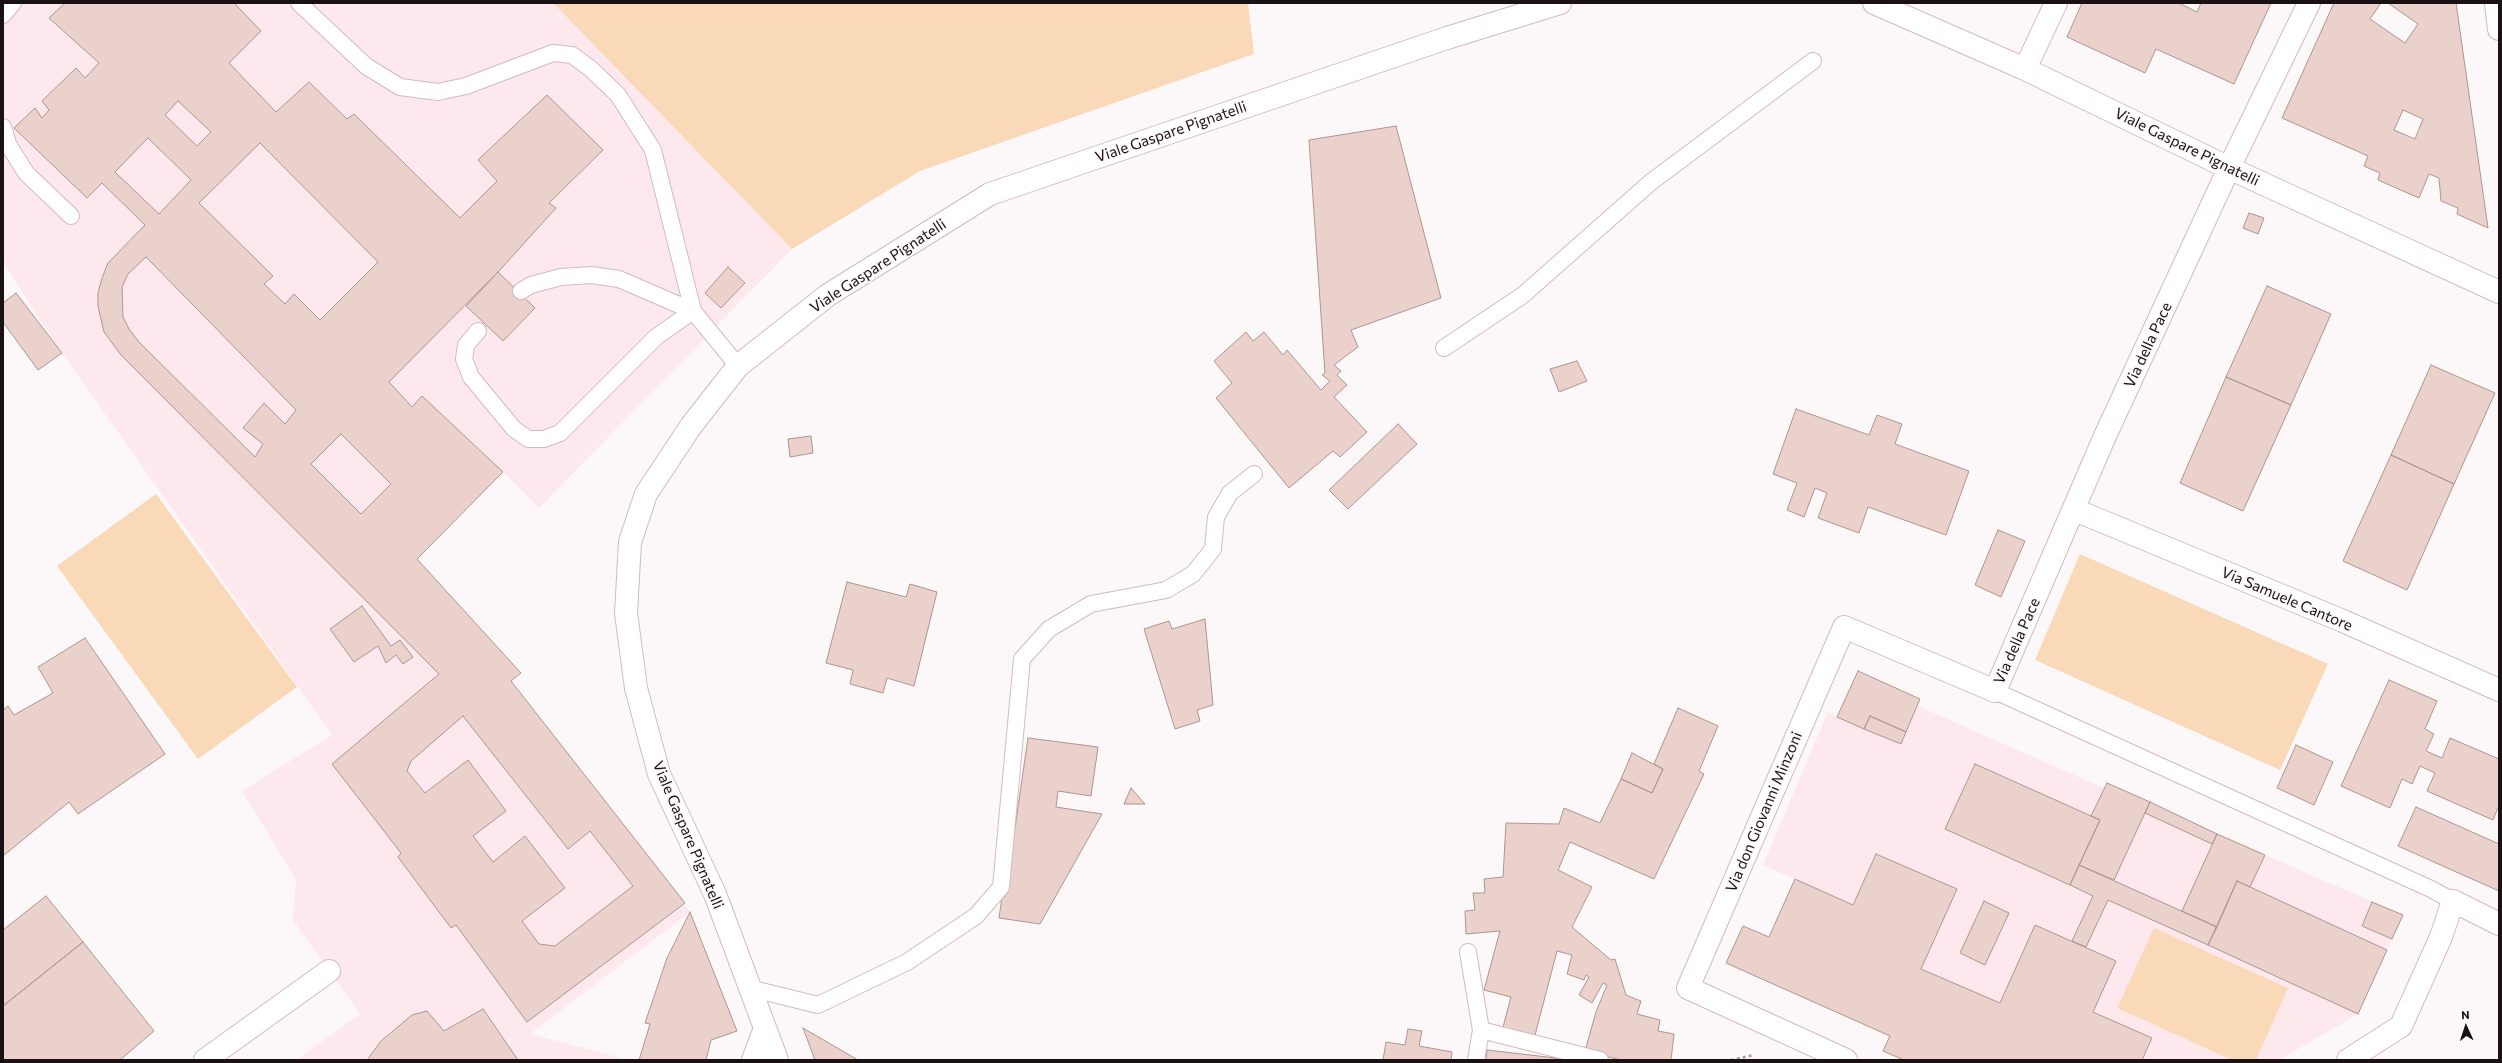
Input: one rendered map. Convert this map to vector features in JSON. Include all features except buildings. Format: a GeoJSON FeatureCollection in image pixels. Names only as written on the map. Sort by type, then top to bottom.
{"type":"FeatureCollection","features":[{"type":"Feature","properties":{"kind":"street","name":"Viale Gaspare Pignatelli"},"geometry":{"type":"LineString","coordinates":[[777,1060],[715,894],[659,774],[636,688],[626,613],[630,542],[646,494],[692,426],[738,366],[828,295],[990,194],[1440,40],[1560,3]]}},
{"type":"Feature","properties":{"kind":"street","name":"Viale Gaspare Pignatelli"},"geometry":{"type":"LineString","coordinates":[[1874,3],[2025,69],[2229,168],[2499,292]]}},
{"type":"Feature","properties":{"kind":"street"},"geometry":{"type":"LineString","coordinates":[[2025,69],[2056,3]]}},
{"type":"Feature","properties":{"kind":"street","name":"Via della Pace"},"geometry":{"type":"LineString","coordinates":[[1995,691],[2075,510],[2105,436],[2229,168],[2309,3]]}},
{"type":"Feature","properties":{"kind":"street"},"geometry":{"type":"LineString","coordinates":[[2496,3],[2499,29]]}},
{"type":"Feature","properties":{"kind":"street","name":"Via Samuele Cantore"},"geometry":{"type":"LineString","coordinates":[[2075,510],[2343,622],[2499,690]]}},
{"type":"Feature","properties":{"kind":"street","name":"Via don Giovanni Minzoni"},"geometry":{"type":"LineString","coordinates":[[1846,1060],[1688,988],[1844,627],[1995,691]]}},
{"type":"Feature","properties":{"kind":"street"},"geometry":{"type":"LineString","coordinates":[[2348,1060],[2401,1026],[2441,937],[2453,901],[2499,924]]}},
{"type":"Feature","properties":{"kind":"street"},"geometry":{"type":"LineString","coordinates":[[205,1060],[329,971]]}},
{"type":"Feature","properties":{"kind":"street"},"geometry":{"type":"LineString","coordinates":[[753,1060],[765,1028]]}},
{"type":"Feature","properties":{"kind":"lane"},"geometry":{"type":"LineString","coordinates":[[3,15],[13,3]]}},
{"type":"Feature","properties":{"kind":"lane"},"geometry":{"type":"LineString","coordinates":[[299,3],[366,66],[400,87],[438,92],[466,86],[553,53],[572,55],[591,69],[618,95],[652,150],[692,311],[738,366]]}},
{"type":"Feature","properties":{"kind":"lane"},"geometry":{"type":"LineString","coordinates":[[1444,348],[1523,295],[1651,182],[1813,61]]}},
{"type":"Feature","properties":{"kind":"lane"},"geometry":{"type":"LineString","coordinates":[[3,128],[8,144],[26,173],[71,216]]}},
{"type":"Feature","properties":{"kind":"lane"},"geometry":{"type":"LineString","coordinates":[[521,291],[531,285],[561,277],[591,275],[619,279],[692,311]]}},
{"type":"Feature","properties":{"kind":"lane"},"geometry":{"type":"LineString","coordinates":[[478,331],[466,345],[464,360],[471,377],[514,429],[528,439],[544,439],[560,432],[656,337],[692,311]]}},
{"type":"Feature","properties":{"kind":"lane"},"geometry":{"type":"LineString","coordinates":[[749,988],[818,1004],[907,962],[976,916],[1001,887],[1022,659],[1049,629],[1091,604],[1166,590],[1193,574],[1213,549],[1216,517],[1230,493],[1254,474]]}},
{"type":"Feature","properties":{"kind":"lane"},"geometry":{"type":"LineString","coordinates":[[1995,691],[2431,889],[2453,901]]}},
{"type":"Feature","properties":{"kind":"lane"},"geometry":{"type":"LineString","coordinates":[[1468,952],[1481,1030],[1476,1060]]}},
{"type":"Feature","properties":{"kind":"lane"},"geometry":{"type":"LineString","coordinates":[[1481,1030],[1600,1060]]}},
{"type":"Feature","properties":{"kind":"shaded area"},"geometry":{"type":"Polygon","coordinates":[[[3,3],[553,3],[792,249],[539,508],[503,472],[417,559],[521,673],[511,682],[690,912],[530,1034],[629,1060],[296,1060],[360,1014],[293,920],[296,880],[242,791],[332,735],[62,353],[3,262],[3,3]]]}},
{"type":"Feature","properties":{"kind":"shaded area"},"geometry":{"type":"Polygon","coordinates":[[[553,3],[1248,3],[1254,54],[920,171],[792,249],[553,3]]]}},
{"type":"Feature","properties":{"kind":"shaded area"},"geometry":{"type":"Polygon","coordinates":[[[156,494],[297,687],[198,759],[57,566],[156,494]]]}},
{"type":"Feature","properties":{"kind":"shaded area"},"geometry":{"type":"Polygon","coordinates":[[[2080,554],[2328,664],[2280,770],[2035,660],[2080,554]]]}},
{"type":"Feature","properties":{"kind":"shaded area"},"geometry":{"type":"Polygon","coordinates":[[[1858,671],[1920,699],[1918,706],[2104,788],[2107,783],[2265,855],[2403,915],[2358,1014],[2279,1060],[1904,1060],[1883,1051],[1889,1036],[1726,963],[1743,926],[1769,937],[1795,879],[1763,865],[1828,712],[1837,717],[1858,671]]]}},
{"type":"Feature","properties":{"kind":"shaded area"},"geometry":{"type":"Polygon","coordinates":[[[2154,928],[2288,988],[2256,1060],[2232,1060],[2117,1008],[2154,928]]]}}]}
